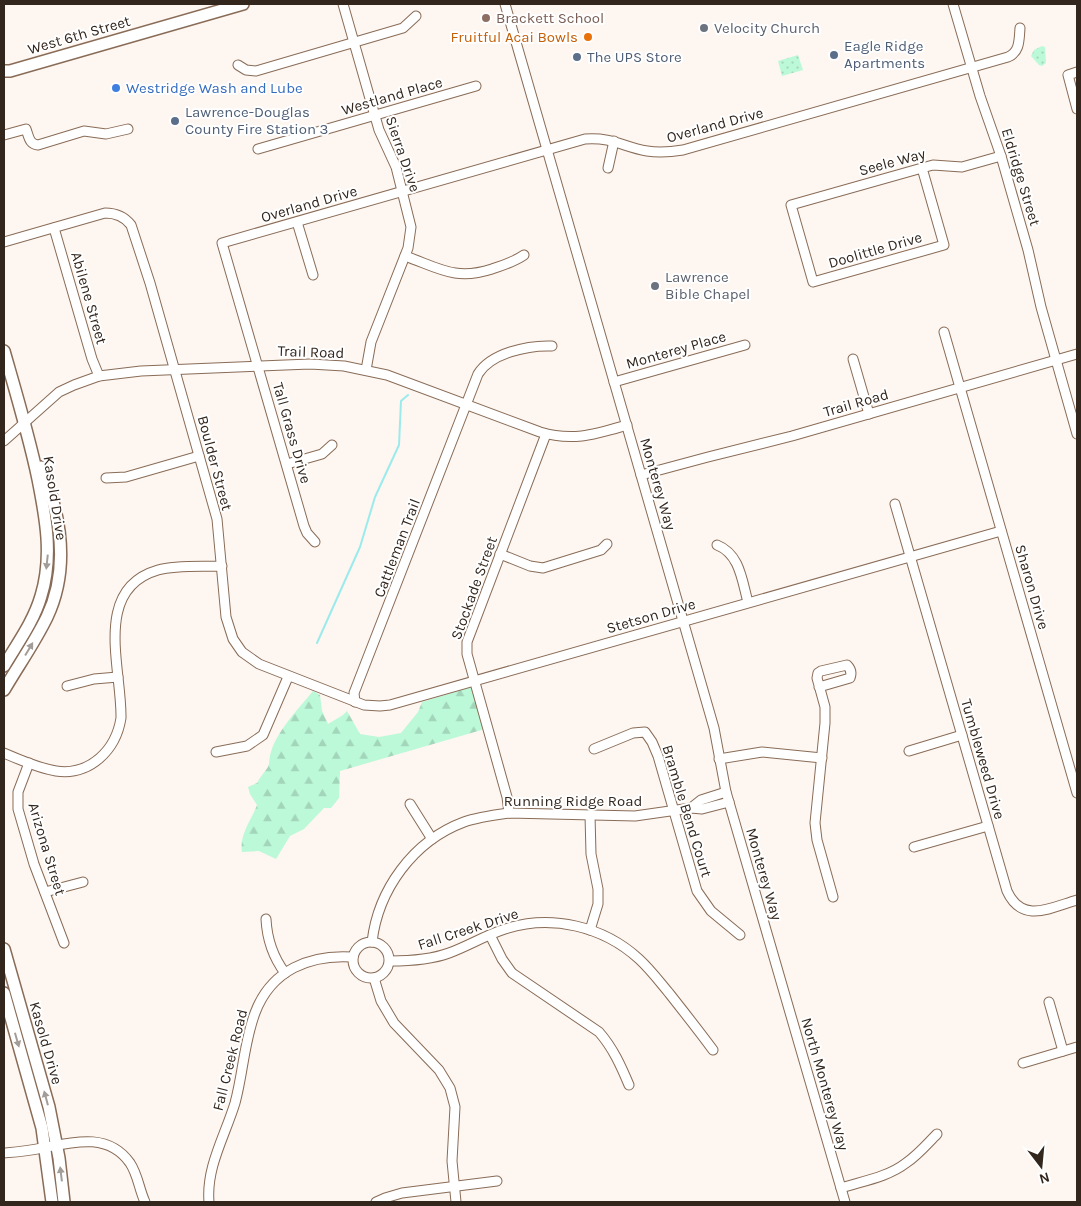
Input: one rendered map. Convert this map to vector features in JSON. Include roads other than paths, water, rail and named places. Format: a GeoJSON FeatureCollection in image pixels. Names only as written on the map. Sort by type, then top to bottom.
{"type":"FeatureCollection","features":[{"type":"Feature","properties":{"kind":"main road","name":"West 6th Street"},"geometry":{"type":"LineString","coordinates":[[6,73],[243,4]]}},
{"type":"Feature","properties":{"kind":"main road","name":"Kasold Drive"},"geometry":{"type":"LineString","coordinates":[[4,351],[31,445],[49,488],[60,534],[59,575],[52,603],[37,635],[4,690]]}},
{"type":"Feature","properties":{"kind":"main road","name":"Kasold Drive"},"geometry":{"type":"LineString","coordinates":[[4,666],[34,613],[41,596],[47,570],[48,543],[46,526],[31,445]]}},
{"type":"Feature","properties":{"kind":"main road","name":"Kasold Drive"},"geometry":{"type":"LineString","coordinates":[[4,949],[46,1095],[51,1147]]}},
{"type":"Feature","properties":{"kind":"main road","name":"Kasold Drive"},"geometry":{"type":"LineString","coordinates":[[4,993],[37,1108],[51,1147]]}},
{"type":"Feature","properties":{"kind":"main road"},"geometry":{"type":"LineString","coordinates":[[51,1147],[52,1202]]}},
{"type":"Feature","properties":{"kind":"main road"},"geometry":{"type":"LineString","coordinates":[[51,1147],[64,1202]]}},
{"type":"Feature","properties":{"kind":"street","name":"Sierra Drive"},"geometry":{"type":"LineString","coordinates":[[343,4],[379,130],[396,167],[411,227],[405,256],[371,342],[366,370]]}},
{"type":"Feature","properties":{"kind":"street","name":"Monterey Way"},"geometry":{"type":"LineString","coordinates":[[505,4],[714,728],[726,792],[779,972]]}},
{"type":"Feature","properties":{"kind":"street","name":"Eldridge Street"},"geometry":{"type":"LineString","coordinates":[[953,4],[1001,156],[1077,434]]}},
{"type":"Feature","properties":{"kind":"street"},"geometry":{"type":"LineString","coordinates":[[238,65],[246,70],[256,71],[403,28],[416,16]]}},
{"type":"Feature","properties":{"kind":"street","name":"Overland Drive"},"geometry":{"type":"LineString","coordinates":[[222,243],[585,139],[614,141],[648,152],[663,153],[683,150],[1012,55],[1018,48],[1020,28]]}},
{"type":"Feature","properties":{"kind":"street"},"geometry":{"type":"LineString","coordinates":[[1077,72],[1068,75],[1077,109]]}},
{"type":"Feature","properties":{"kind":"street","name":"Westland Place"},"geometry":{"type":"LineString","coordinates":[[258,149],[476,86]]}},
{"type":"Feature","properties":{"kind":"street"},"geometry":{"type":"LineString","coordinates":[[4,135],[26,129],[30,141],[38,145],[84,131],[106,134],[128,129]]}},
{"type":"Feature","properties":{"kind":"street"},"geometry":{"type":"LineString","coordinates":[[608,168],[614,141]]}},
{"type":"Feature","properties":{"kind":"street","name":"Seele Way"},"geometry":{"type":"LineString","coordinates":[[813,282],[791,205],[933,165],[962,167],[1001,156]]}},
{"type":"Feature","properties":{"kind":"street","name":"Doolittle Drive"},"geometry":{"type":"LineString","coordinates":[[813,282],[944,245],[922,168]]}},
{"type":"Feature","properties":{"kind":"street","name":"Boulder Street"},"geometry":{"type":"LineString","coordinates":[[54,228],[105,213],[120,215],[127,220],[134,231],[216,519],[226,617],[230,633],[236,644],[250,659],[309,685]]}},
{"type":"Feature","properties":{"kind":"street"},"geometry":{"type":"LineString","coordinates":[[297,222],[313,275]]}},
{"type":"Feature","properties":{"kind":"street"},"geometry":{"type":"LineString","coordinates":[[4,242],[54,228]]}},
{"type":"Feature","properties":{"kind":"street","name":"Abilene Street"},"geometry":{"type":"LineString","coordinates":[[54,228],[92,359],[99,376]]}},
{"type":"Feature","properties":{"kind":"street","name":"Tall Grass Drive"},"geometry":{"type":"LineString","coordinates":[[222,243],[304,526],[315,542]]}},
{"type":"Feature","properties":{"kind":"street"},"geometry":{"type":"LineString","coordinates":[[405,256],[462,275],[479,273],[514,262],[524,255]]}},
{"type":"Feature","properties":{"kind":"street","name":"Sharon Drive"},"geometry":{"type":"LineString","coordinates":[[944,332],[1077,793]]}},
{"type":"Feature","properties":{"kind":"street","name":"Cattleman Trail"},"geometry":{"type":"LineString","coordinates":[[355,702],[354,693],[478,374],[486,363],[492,359],[536,345],[552,346]]}},
{"type":"Feature","properties":{"kind":"street","name":"Monterey Place"},"geometry":{"type":"LineString","coordinates":[[614,382],[745,345]]}},
{"type":"Feature","properties":{"kind":"street","name":"Trail Road"},"geometry":{"type":"LineString","coordinates":[[641,475],[792,436],[1077,354]]}},
{"type":"Feature","properties":{"kind":"street"},"geometry":{"type":"LineString","coordinates":[[853,359],[869,414]]}},
{"type":"Feature","properties":{"kind":"street","name":"Trail Road"},"geometry":{"type":"LineString","coordinates":[[4,440],[60,392],[99,376],[117,372],[258,365],[317,364],[366,370],[387,375],[546,434],[563,437],[580,437],[627,425]]}},
{"type":"Feature","properties":{"kind":"street","name":"Stockade Street"},"geometry":{"type":"LineString","coordinates":[[509,813],[507,797],[467,654],[467,642],[546,434]]}},
{"type":"Feature","properties":{"kind":"street"},"geometry":{"type":"LineString","coordinates":[[287,464],[322,454],[332,445]]}},
{"type":"Feature","properties":{"kind":"street"},"geometry":{"type":"LineString","coordinates":[[106,478],[126,477],[199,456]]}},
{"type":"Feature","properties":{"kind":"street","name":"Tumbleweed Drive"},"geometry":{"type":"LineString","coordinates":[[895,504],[1006,891],[1010,899],[1018,907],[1027,910],[1042,911],[1077,900]]}},
{"type":"Feature","properties":{"kind":"street","name":"Stetson Drive"},"geometry":{"type":"LineString","coordinates":[[309,685],[370,706],[390,705],[1001,531]]}},
{"type":"Feature","properties":{"kind":"street"},"geometry":{"type":"LineString","coordinates":[[500,554],[530,566],[543,568],[601,550],[607,544]]}},
{"type":"Feature","properties":{"kind":"street"},"geometry":{"type":"LineString","coordinates":[[717,545],[729,551],[736,562],[748,602]]}},
{"type":"Feature","properties":{"kind":"street"},"geometry":{"type":"LineString","coordinates":[[4,754],[47,769],[68,772],[85,767],[104,755],[114,742],[119,728],[121,712],[115,622],[120,602],[128,588],[138,579],[158,570],[222,566]]}},
{"type":"Feature","properties":{"kind":"street"},"geometry":{"type":"LineString","coordinates":[[67,686],[94,679],[118,676]]}},
{"type":"Feature","properties":{"kind":"street"},"geometry":{"type":"LineString","coordinates":[[216,752],[246,746],[263,735],[288,677]]}},
{"type":"Feature","properties":{"kind":"street"},"geometry":{"type":"LineString","coordinates":[[820,687],[825,707],[825,723],[815,823],[817,840],[833,897]]}},
{"type":"Feature","properties":{"kind":"street","name":"Bramble Bend Court"},"geometry":{"type":"LineString","coordinates":[[594,749],[633,733],[645,732],[658,756],[697,891],[711,910],[740,935]]}},
{"type":"Feature","properties":{"kind":"street"},"geometry":{"type":"LineString","coordinates":[[909,751],[962,736]]}},
{"type":"Feature","properties":{"kind":"street"},"geometry":{"type":"LineString","coordinates":[[719,759],[762,752],[822,758]]}},
{"type":"Feature","properties":{"kind":"street","name":"Arizona Street"},"geometry":{"type":"LineString","coordinates":[[30,763],[18,792],[18,809],[34,864],[64,944]]}},
{"type":"Feature","properties":{"kind":"street","name":"Running Ridge Road"},"geometry":{"type":"LineString","coordinates":[[691,808],[701,800],[726,792]]}},
{"type":"Feature","properties":{"kind":"street","name":"Running Ridge Road"},"geometry":{"type":"LineString","coordinates":[[372,942],[374,923],[392,882],[413,855],[432,839],[463,822],[509,813],[635,816],[691,808],[702,809],[729,802]]}},
{"type":"Feature","properties":{"kind":"street"},"geometry":{"type":"LineString","coordinates":[[410,804],[432,839]]}},
{"type":"Feature","properties":{"kind":"street"},"geometry":{"type":"LineString","coordinates":[[590,815],[591,854],[598,889],[598,904],[590,930]]}},
{"type":"Feature","properties":{"kind":"street"},"geometry":{"type":"LineString","coordinates":[[914,847],[988,826]]}},
{"type":"Feature","properties":{"kind":"street"},"geometry":{"type":"LineString","coordinates":[[45,892],[83,882]]}},
{"type":"Feature","properties":{"kind":"street"},"geometry":{"type":"LineString","coordinates":[[266,919],[269,942],[274,955],[285,973]]}},
{"type":"Feature","properties":{"kind":"street","name":"Fall Creek Drive"},"geometry":{"type":"LineString","coordinates":[[390,961],[436,957],[517,925],[554,922],[579,926],[616,942],[639,959],[713,1050]]}},
{"type":"Feature","properties":{"kind":"street"},"geometry":{"type":"LineString","coordinates":[[490,935],[502,959],[512,973],[598,1032],[608,1042],[630,1085]]}},
{"type":"Feature","properties":{"kind":"street"},"geometry":{"type":"LineString","coordinates":[[367,942],[372,942],[383,946],[389,955],[390,961],[385,973],[374,978],[362,976],[358,973],[353,957],[358,948],[367,942]]}},
{"type":"Feature","properties":{"kind":"street","name":"Fall Creek Road"},"geometry":{"type":"LineString","coordinates":[[209,1202],[208,1192],[212,1167],[234,1106],[255,1012],[268,989],[285,973],[299,964],[319,958],[353,957]]}},
{"type":"Feature","properties":{"kind":"street","name":"North Monterey Way"},"geometry":{"type":"LineString","coordinates":[[779,972],[845,1202]]}},
{"type":"Feature","properties":{"kind":"street"},"geometry":{"type":"LineString","coordinates":[[374,978],[381,1001],[394,1023],[439,1070],[450,1088],[456,1117],[452,1161],[453,1187],[456,1202]]}},
{"type":"Feature","properties":{"kind":"street"},"geometry":{"type":"LineString","coordinates":[[1049,1002],[1063,1052]]}},
{"type":"Feature","properties":{"kind":"street"},"geometry":{"type":"LineString","coordinates":[[1023,1063],[1077,1047]]}},
{"type":"Feature","properties":{"kind":"street"},"geometry":{"type":"LineString","coordinates":[[841,1188],[896,1170],[913,1158],[937,1134]]}},
{"type":"Feature","properties":{"kind":"street"},"geometry":{"type":"LineString","coordinates":[[4,1153],[90,1141],[110,1146],[125,1157],[135,1172],[145,1202]]}},
{"type":"Feature","properties":{"kind":"street"},"geometry":{"type":"LineString","coordinates":[[376,1202],[402,1193],[497,1181]]}},
{"type":"Feature","properties":{"kind":"waterway"},"geometry":{"type":"LineString","coordinates":[[317,643],[360,547],[375,497],[399,445],[401,401],[408,395]]}},
{"type":"Feature","properties":{"kind":"place","name":"Brackett School"},"geometry":{"type":"Point","coordinates":[486,18]}},
{"type":"Feature","properties":{"kind":"place","name":"Velocity Church"},"geometry":{"type":"Point","coordinates":[704,28]}},
{"type":"Feature","properties":{"kind":"place","name":"Fruitful Acai Bowls"},"geometry":{"type":"Point","coordinates":[588,37]}},
{"type":"Feature","properties":{"kind":"place","name":"Eagle Ridge Apartments"},"geometry":{"type":"Point","coordinates":[834,55]}},
{"type":"Feature","properties":{"kind":"place","name":"The UPS Store"},"geometry":{"type":"Point","coordinates":[577,57]}},
{"type":"Feature","properties":{"kind":"place","name":"Westridge Wash and Lube"},"geometry":{"type":"Point","coordinates":[116,88]}},
{"type":"Feature","properties":{"kind":"place","name":"Lawrence-Douglas County Fire Station 3"},"geometry":{"type":"Point","coordinates":[175,121]}},
{"type":"Feature","properties":{"kind":"place","name":"Lawrence Bible Chapel"},"geometry":{"type":"Point","coordinates":[655,286]}}]}
